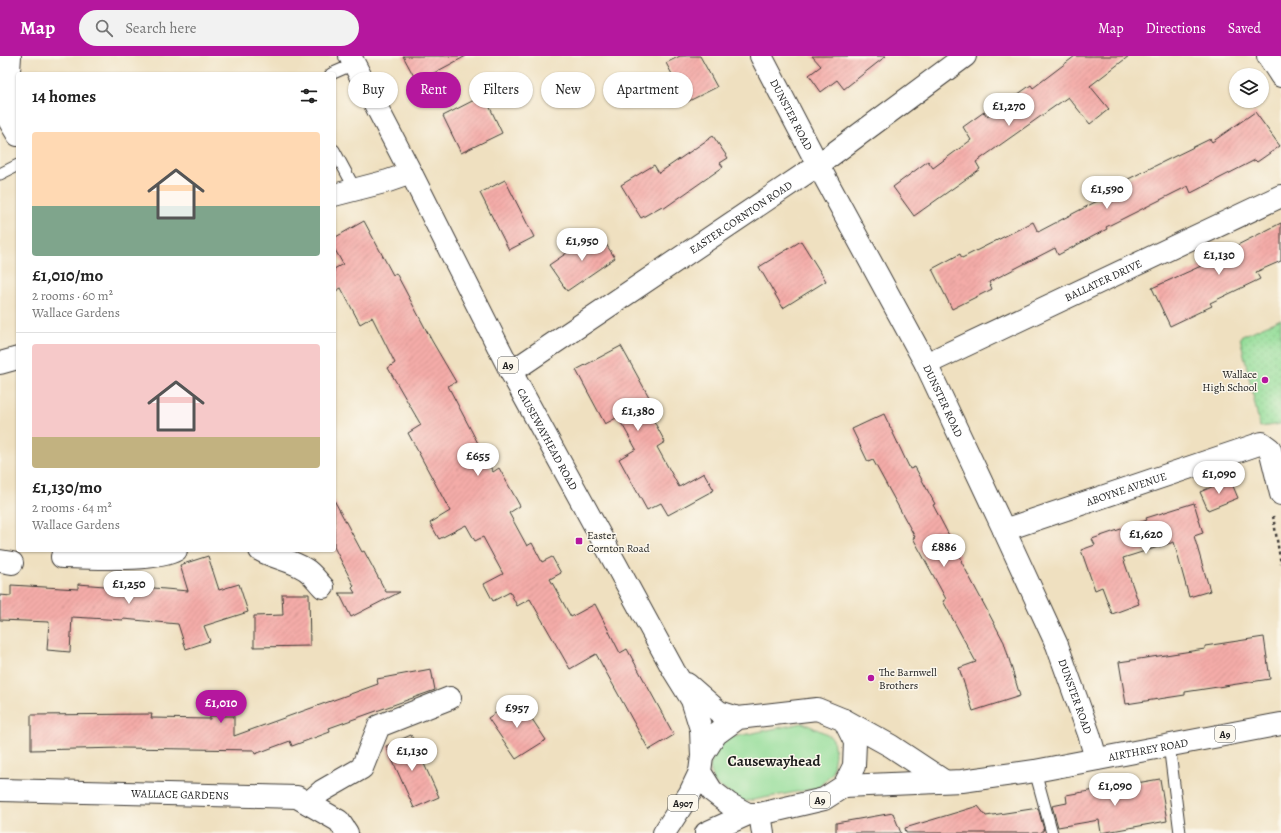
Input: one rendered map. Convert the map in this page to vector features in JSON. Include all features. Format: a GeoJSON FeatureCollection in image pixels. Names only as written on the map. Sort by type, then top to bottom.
{"type":"FeatureCollection","features":[{"type":"Feature","properties":{"kind":"street"},"geometry":{"type":"LineString","coordinates":[[10,56],[6,115],[16,132]]}},
{"type":"Feature","properties":{"kind":"street","name":"DUNSTER ROAD"},"geometry":{"type":"LineString","coordinates":[[761,56],[818,166],[926,364],[1057,645],[1089,734],[1096,759]]}},
{"type":"Feature","properties":{"kind":"street","name":"EASTER CORNTON ROAD"},"geometry":{"type":"LineString","coordinates":[[511,372],[818,166],[965,56]]}},
{"type":"Feature","properties":{"kind":"street"},"geometry":{"type":"LineString","coordinates":[[1268,56],[1281,76]]}},
{"type":"Feature","properties":{"kind":"street","name":"CAUSEWAYHEAD ROAD"},"geometry":{"type":"LineString","coordinates":[[352,60],[411,173],[511,372],[674,671],[692,700],[701,729],[701,764]]}},
{"type":"Feature","properties":{"kind":"street"},"geometry":{"type":"LineString","coordinates":[[336,194],[411,173]]}},
{"type":"Feature","properties":{"kind":"street","name":"BALLATER DRIVE"},"geometry":{"type":"LineString","coordinates":[[926,364],[1281,196]]}},
{"type":"Feature","properties":{"kind":"street"},"geometry":{"type":"LineString","coordinates":[[0,362],[16,358]]}},
{"type":"Feature","properties":{"kind":"street","name":"ABOYNE AVENUE"},"geometry":{"type":"LineString","coordinates":[[1004,530],[1262,443],[1270,449],[1281,494]]}},
{"type":"Feature","properties":{"kind":"street"},"geometry":{"type":"LineString","coordinates":[[62,557],[142,558],[172,552]]}},
{"type":"Feature","properties":{"kind":"street"},"geometry":{"type":"LineString","coordinates":[[264,552],[271,556],[287,560],[305,569],[323,587]]}},
{"type":"Feature","properties":{"kind":"street","name":"CAUSEWAYHEAD ROAD"},"geometry":{"type":"LineString","coordinates":[[674,671],[697,694],[719,712],[738,718]]}},
{"type":"Feature","properties":{"kind":"street"},"geometry":{"type":"LineString","coordinates":[[308,803],[322,791],[362,768],[379,726],[450,698]]}},
{"type":"Feature","properties":{"kind":"street","name":"A9"},"geometry":{"type":"LineString","coordinates":[[701,764],[716,734],[738,718],[817,709],[844,720],[891,746],[944,781]]}},
{"type":"Feature","properties":{"kind":"street","name":"A9"},"geometry":{"type":"LineString","coordinates":[[757,820],[824,799],[844,786],[854,766],[855,742],[844,720]]}},
{"type":"Feature","properties":{"kind":"street","name":"AIRTHREY ROAD"},"geometry":{"type":"LineString","coordinates":[[844,786],[962,781],[1035,771],[1168,744],[1281,724]]}},
{"type":"Feature","properties":{"kind":"street"},"geometry":{"type":"LineString","coordinates":[[701,764],[712,791],[729,804],[757,820]]}},
{"type":"Feature","properties":{"kind":"street","name":"A907"},"geometry":{"type":"LineString","coordinates":[[664,833],[690,793],[701,764]]}},
{"type":"Feature","properties":{"kind":"street","name":"WALLACE GARDENS"},"geometry":{"type":"LineString","coordinates":[[0,790],[297,797],[340,821],[347,833]]}},
{"type":"Feature","properties":{"kind":"street"},"geometry":{"type":"LineString","coordinates":[[706,833],[757,820]]}},
{"type":"Feature","properties":{"kind":"lane"},"geometry":{"type":"LineString","coordinates":[[334,72],[352,60]]}},
{"type":"Feature","properties":{"kind":"lane"},"geometry":{"type":"LineString","coordinates":[[336,154],[355,189]]}},
{"type":"Feature","properties":{"kind":"lane"},"geometry":{"type":"LineString","coordinates":[[0,174],[16,166]]}},
{"type":"Feature","properties":{"kind":"lane"},"geometry":{"type":"LineString","coordinates":[[1168,744],[1180,833]]}},
{"type":"Feature","properties":{"kind":"lane"},"geometry":{"type":"LineString","coordinates":[[1035,771],[1052,833]]}},
{"type":"Feature","properties":{"kind":"green space","name":"Wallace High School"},"geometry":{"type":"Polygon","coordinates":[[[1281,319],[1281,424],[1260,427],[1240,337],[1281,319]]]}},
{"type":"Feature","properties":{"kind":"green space"},"geometry":{"type":"Polygon","coordinates":[[[803,723],[825,733],[833,739],[835,754],[832,773],[818,788],[742,802],[713,782],[710,766],[717,747],[728,738],[803,723]]]}},
{"type":"Feature","properties":{"kind":"building"},"geometry":{"type":"Polygon","coordinates":[[[403,56],[466,56],[436,72],[412,72],[403,56]]]}},
{"type":"Feature","properties":{"kind":"building"},"geometry":{"type":"Polygon","coordinates":[[[680,56],[700,56],[717,87],[693,99],[693,72],[671,72],[666,63],[680,56]]]}},
{"type":"Feature","properties":{"kind":"building"},"geometry":{"type":"Polygon","coordinates":[[[812,56],[886,56],[844,89],[837,80],[821,92],[809,75],[821,66],[812,56]]]}},
{"type":"Feature","properties":{"kind":"building"},"geometry":{"type":"Polygon","coordinates":[[[1075,56],[1129,56],[1090,86],[1109,109],[1090,124],[1068,97],[976,162],[980,169],[914,216],[893,187],[928,161],[933,168],[971,140],[963,127],[984,112],[987,116],[1031,85],[1033,88],[1075,56]]]}},
{"type":"Feature","properties":{"kind":"building"},"geometry":{"type":"Polygon","coordinates":[[[469,103],[469,108],[490,108],[502,133],[461,153],[443,116],[469,103]]]}},
{"type":"Feature","properties":{"kind":"building"},"geometry":{"type":"Polygon","coordinates":[[[1255,112],[1280,146],[1257,162],[1255,160],[1191,193],[1188,186],[1106,227],[1107,229],[1058,255],[1055,248],[989,282],[992,289],[952,309],[932,269],[960,254],[962,258],[1033,222],[1038,232],[1118,190],[1116,185],[1210,139],[1212,142],[1255,112]]]}},
{"type":"Feature","properties":{"kind":"building"},"geometry":{"type":"Polygon","coordinates":[[[713,136],[728,158],[720,163],[723,167],[663,209],[662,206],[641,218],[621,185],[654,165],[659,173],[713,136]]]}},
{"type":"Feature","properties":{"kind":"building"},"geometry":{"type":"Polygon","coordinates":[[[505,180],[534,237],[509,250],[480,193],[505,180]]]}},
{"type":"Feature","properties":{"kind":"building"},"geometry":{"type":"Polygon","coordinates":[[[364,221],[393,275],[396,273],[432,341],[456,382],[448,386],[493,472],[499,468],[520,506],[509,513],[527,546],[532,543],[542,562],[552,557],[561,573],[550,579],[571,617],[595,604],[620,653],[627,649],[674,735],[649,750],[596,654],[570,669],[530,599],[517,606],[510,592],[493,601],[484,584],[503,574],[483,537],[475,541],[466,525],[439,539],[430,523],[450,511],[408,433],[421,425],[388,368],[395,363],[372,317],[360,324],[341,288],[336,291],[336,268],[343,264],[336,252],[336,237],[364,221]]]}},
{"type":"Feature","properties":{"kind":"building"},"geometry":{"type":"Polygon","coordinates":[[[1281,223],[1281,261],[1256,272],[1260,279],[1210,303],[1212,306],[1170,326],[1152,288],[1201,266],[1200,264],[1281,223]]]}},
{"type":"Feature","properties":{"kind":"building"},"geometry":{"type":"Polygon","coordinates":[[[598,232],[615,258],[567,291],[549,265],[598,232]]]}},
{"type":"Feature","properties":{"kind":"building"},"geometry":{"type":"Polygon","coordinates":[[[801,241],[826,281],[783,308],[759,267],[801,241]]]}},
{"type":"Feature","properties":{"kind":"building"},"geometry":{"type":"Polygon","coordinates":[[[621,346],[654,406],[648,410],[665,442],[657,447],[679,487],[704,473],[714,490],[668,515],[661,503],[647,510],[619,459],[636,449],[618,417],[605,424],[576,370],[621,346]]]}},
{"type":"Feature","properties":{"kind":"building"},"geometry":{"type":"Polygon","coordinates":[[[884,414],[910,469],[915,467],[935,504],[933,505],[962,560],[961,561],[1004,642],[1020,696],[973,711],[959,668],[976,662],[943,601],[946,599],[913,538],[915,537],[873,460],[868,462],[852,429],[884,414]]]}},
{"type":"Feature","properties":{"kind":"building"},"geometry":{"type":"Polygon","coordinates":[[[1230,479],[1238,498],[1208,510],[1200,492],[1230,479]]]}},
{"type":"Feature","properties":{"kind":"building"},"geometry":{"type":"Polygon","coordinates":[[[1194,503],[1203,533],[1194,536],[1210,591],[1189,597],[1174,542],[1123,558],[1139,604],[1112,614],[1102,587],[1095,590],[1081,550],[1095,545],[1092,539],[1147,520],[1146,518],[1194,503]]]}},
{"type":"Feature","properties":{"kind":"building"},"geometry":{"type":"Polygon","coordinates":[[[336,504],[386,592],[400,592],[351,617],[339,593],[355,593],[352,588],[354,586],[336,551],[336,504]]]}},
{"type":"Feature","properties":{"kind":"building"},"geometry":{"type":"Polygon","coordinates":[[[208,556],[219,590],[239,584],[248,612],[204,626],[210,641],[186,649],[178,624],[123,619],[72,617],[70,652],[47,650],[49,622],[0,620],[0,595],[11,596],[11,585],[78,589],[78,584],[131,588],[131,586],[188,591],[180,565],[208,556]]]}},
{"type":"Feature","properties":{"kind":"building"},"geometry":{"type":"Polygon","coordinates":[[[282,594],[309,594],[310,646],[254,647],[254,616],[283,615],[282,594]]]}},
{"type":"Feature","properties":{"kind":"building"},"geometry":{"type":"Polygon","coordinates":[[[1264,637],[1270,679],[1185,692],[1185,695],[1126,704],[1119,662],[1205,649],[1205,646],[1264,637]]]}},
{"type":"Feature","properties":{"kind":"building"},"geometry":{"type":"Polygon","coordinates":[[[431,669],[435,690],[329,728],[330,732],[292,746],[290,741],[255,754],[254,750],[122,748],[31,750],[31,715],[152,714],[151,718],[210,719],[210,716],[234,716],[234,736],[378,684],[377,679],[431,669]]]}},
{"type":"Feature","properties":{"kind":"building"},"geometry":{"type":"Polygon","coordinates":[[[518,698],[546,740],[516,759],[488,718],[518,698]]]}},
{"type":"Feature","properties":{"kind":"building"},"geometry":{"type":"Polygon","coordinates":[[[411,735],[439,797],[414,808],[386,746],[411,735]]]}},
{"type":"Feature","properties":{"kind":"building"},"geometry":{"type":"Polygon","coordinates":[[[1160,779],[1167,821],[1101,833],[1099,820],[1058,827],[1052,806],[1067,803],[1066,795],[1160,779]]]}},
{"type":"Feature","properties":{"kind":"building"},"geometry":{"type":"Polygon","coordinates":[[[978,806],[986,816],[1038,808],[1044,830],[1042,830],[1042,833],[906,833],[905,828],[978,806]]]}},
{"type":"Feature","properties":{"kind":"building"},"geometry":{"type":"Polygon","coordinates":[[[893,813],[901,833],[836,833],[836,823],[893,813]]]}},
{"type":"Feature","properties":{"kind":"place","name":"Wallace High School"},"geometry":{"type":"Point","coordinates":[1265,380]}},
{"type":"Feature","properties":{"kind":"place","name":"Easter Cornton Road"},"geometry":{"type":"Point","coordinates":[579,541]}},
{"type":"Feature","properties":{"kind":"place","name":"The Barnwell Brothers"},"geometry":{"type":"Point","coordinates":[871,678]}},
{"type":"Feature","properties":{"kind":"district","name":"Causewayhead"},"geometry":{"type":"Point","coordinates":[774,761]}}]}
